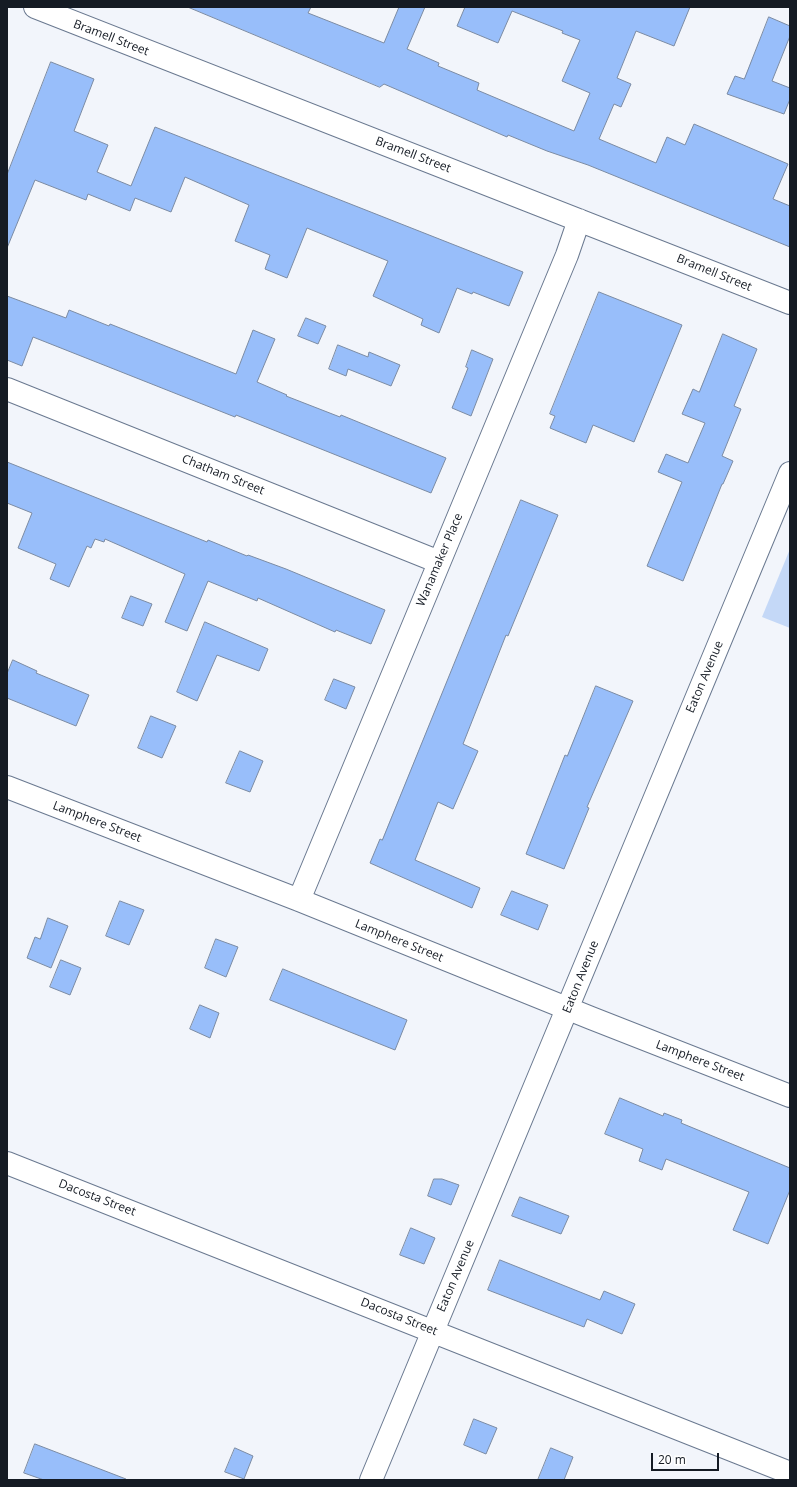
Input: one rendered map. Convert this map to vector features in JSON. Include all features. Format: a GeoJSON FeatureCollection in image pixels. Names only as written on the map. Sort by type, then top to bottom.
{"type":"FeatureCollection","features":[{"type":"Feature","properties":{"kind":"street","name":"Bramell Street"},"geometry":{"type":"LineString","coordinates":[[35,7],[790,303]]}},
{"type":"Feature","properties":{"kind":"street","name":"Wanamaker Place"},"geometry":{"type":"LineString","coordinates":[[299,900],[567,255],[579,220]]}},
{"type":"Feature","properties":{"kind":"street","name":"Chatham Street"},"geometry":{"type":"LineString","coordinates":[[7,388],[439,562]]}},
{"type":"Feature","properties":{"kind":"street","name":"Eaton Avenue"},"geometry":{"type":"LineString","coordinates":[[371,1480],[790,473]]}},
{"type":"Feature","properties":{"kind":"street","name":"Lamphere Street"},"geometry":{"type":"LineString","coordinates":[[7,787],[299,900],[568,1009],[790,1096]]}},
{"type":"Feature","properties":{"kind":"street","name":"Dacosta Street"},"geometry":{"type":"LineString","coordinates":[[7,1162],[790,1473]]}},
{"type":"Feature","properties":{"kind":"shaded area"},"geometry":{"type":"Polygon","coordinates":[[[790,549],[790,628],[762,617],[790,549]]]}},
{"type":"Feature","properties":{"kind":"building"},"geometry":{"type":"Polygon","coordinates":[[[188,7],[311,7],[308,13],[384,43],[399,7],[425,7],[407,49],[439,63],[438,66],[479,83],[477,90],[574,131],[590,93],[562,81],[580,40],[562,33],[563,31],[512,11],[498,43],[457,26],[465,7],[690,7],[674,46],[636,31],[617,78],[631,84],[621,107],[614,104],[599,139],[656,163],[667,137],[685,145],[694,124],[788,164],[773,199],[790,206],[790,247],[588,165],[547,151],[508,135],[507,137],[384,84],[380,87],[188,7]]]}},
{"type":"Feature","properties":{"kind":"building"},"geometry":{"type":"Polygon","coordinates":[[[769,17],[790,26],[790,36],[772,81],[790,88],[790,99],[784,114],[727,94],[735,76],[744,79],[769,17]]]}},
{"type":"Feature","properties":{"kind":"building"},"geometry":{"type":"Polygon","coordinates":[[[51,62],[94,79],[74,131],[108,145],[97,172],[131,186],[155,127],[523,272],[509,306],[473,292],[472,294],[457,288],[439,333],[421,325],[423,319],[373,296],[388,261],[307,228],[287,278],[265,269],[270,255],[235,241],[249,205],[185,177],[171,212],[135,198],[130,211],[88,194],[86,200],[35,180],[7,248],[7,175],[51,62]]]}},
{"type":"Feature","properties":{"kind":"building"},"geometry":{"type":"Polygon","coordinates":[[[599,292],[682,325],[634,442],[593,425],[586,443],[550,428],[555,416],[550,414],[599,292]]]}},
{"type":"Feature","properties":{"kind":"building"},"geometry":{"type":"Polygon","coordinates":[[[7,296],[66,318],[69,310],[109,326],[110,324],[236,374],[253,330],[275,339],[257,382],[287,395],[286,396],[340,417],[341,415],[446,458],[431,493],[236,415],[235,417],[33,337],[22,366],[7,360],[7,296]]]}},
{"type":"Feature","properties":{"kind":"building"},"geometry":{"type":"Polygon","coordinates":[[[306,318],[326,326],[318,344],[298,336],[306,318]]]}},
{"type":"Feature","properties":{"kind":"building"},"geometry":{"type":"Polygon","coordinates":[[[723,334],[757,349],[734,406],[741,409],[722,456],[733,461],[722,484],[683,581],[647,566],[682,482],[658,472],[666,454],[688,463],[705,423],[682,414],[693,389],[699,392],[723,334]]]}},
{"type":"Feature","properties":{"kind":"building"},"geometry":{"type":"Polygon","coordinates":[[[338,345],[368,357],[369,352],[400,365],[391,386],[348,369],[346,376],[329,369],[338,345]]]}},
{"type":"Feature","properties":{"kind":"building"},"geometry":{"type":"Polygon","coordinates":[[[472,350],[493,359],[471,416],[452,408],[468,368],[466,367],[472,350]]]}},
{"type":"Feature","properties":{"kind":"building"},"geometry":{"type":"Polygon","coordinates":[[[7,462],[207,542],[208,540],[247,556],[248,555],[286,569],[385,610],[371,644],[336,630],[335,632],[258,598],[257,601],[208,581],[187,631],[165,622],[185,574],[105,539],[104,542],[95,539],[91,548],[87,546],[69,587],[50,579],[56,564],[18,548],[32,513],[7,503],[7,462]]]}},
{"type":"Feature","properties":{"kind":"building"},"geometry":{"type":"Polygon","coordinates":[[[521,500],[558,515],[508,636],[506,635],[463,744],[478,751],[453,809],[438,802],[415,860],[480,888],[472,908],[370,863],[380,839],[382,840],[521,500]]]}},
{"type":"Feature","properties":{"kind":"building"},"geometry":{"type":"Polygon","coordinates":[[[131,596],[152,604],[143,626],[122,618],[131,596]]]}},
{"type":"Feature","properties":{"kind":"building"},"geometry":{"type":"Polygon","coordinates":[[[205,622],[268,649],[259,671],[217,655],[197,701],[177,692],[205,622]]]}},
{"type":"Feature","properties":{"kind":"building"},"geometry":{"type":"Polygon","coordinates":[[[13,660],[37,671],[36,673],[89,695],[76,726],[7,698],[7,674],[13,660]]]}},
{"type":"Feature","properties":{"kind":"building"},"geometry":{"type":"Polygon","coordinates":[[[334,679],[355,687],[346,709],[325,700],[334,679]]]}},
{"type":"Feature","properties":{"kind":"building"},"geometry":{"type":"Polygon","coordinates":[[[596,686],[633,701],[587,807],[589,808],[564,869],[526,854],[565,755],[567,756],[596,686]]]}},
{"type":"Feature","properties":{"kind":"building"},"geometry":{"type":"Polygon","coordinates":[[[151,716],[176,726],[162,758],[138,748],[151,716]]]}},
{"type":"Feature","properties":{"kind":"building"},"geometry":{"type":"Polygon","coordinates":[[[240,751],[263,761],[250,792],[226,783],[240,751]]]}},
{"type":"Feature","properties":{"kind":"building"},"geometry":{"type":"Polygon","coordinates":[[[512,891],[548,905],[538,930],[501,915],[512,891]]]}},
{"type":"Feature","properties":{"kind":"building"},"geometry":{"type":"Polygon","coordinates":[[[120,901],[144,910],[129,945],[106,936],[120,901]]]}},
{"type":"Feature","properties":{"kind":"building"},"geometry":{"type":"Polygon","coordinates":[[[48,918],[68,926],[51,968],[27,958],[35,937],[40,939],[48,918]]]}},
{"type":"Feature","properties":{"kind":"building"},"geometry":{"type":"Polygon","coordinates":[[[216,939],[238,947],[226,977],[205,968],[216,939]]]}},
{"type":"Feature","properties":{"kind":"building"},"geometry":{"type":"Polygon","coordinates":[[[61,960],[81,968],[70,995],[50,987],[61,960]]]}},
{"type":"Feature","properties":{"kind":"building"},"geometry":{"type":"Polygon","coordinates":[[[283,969],[407,1020],[395,1050],[270,1000],[283,969]]]}},
{"type":"Feature","properties":{"kind":"building"},"geometry":{"type":"Polygon","coordinates":[[[200,1005],[219,1013],[210,1038],[190,1029],[200,1005]]]}},
{"type":"Feature","properties":{"kind":"building"},"geometry":{"type":"Polygon","coordinates":[[[620,1098],[663,1116],[664,1113],[682,1120],[681,1123],[790,1168],[790,1190],[768,1244],[733,1230],[749,1192],[666,1159],[662,1170],[639,1161],[643,1149],[605,1134],[620,1098]]]}},
{"type":"Feature","properties":{"kind":"building"},"geometry":{"type":"Polygon","coordinates":[[[434,1179],[442,1179],[459,1185],[451,1205],[428,1196],[434,1179]]]}},
{"type":"Feature","properties":{"kind":"building"},"geometry":{"type":"Polygon","coordinates":[[[520,1197],[569,1216],[561,1234],[512,1216],[520,1197]]]}},
{"type":"Feature","properties":{"kind":"building"},"geometry":{"type":"Polygon","coordinates":[[[411,1228],[435,1238],[424,1264],[400,1255],[411,1228]]]}},
{"type":"Feature","properties":{"kind":"building"},"geometry":{"type":"Polygon","coordinates":[[[500,1260],[600,1300],[604,1291],[635,1304],[622,1334],[587,1319],[584,1327],[488,1290],[500,1260]]]}},
{"type":"Feature","properties":{"kind":"building"},"geometry":{"type":"Polygon","coordinates":[[[474,1419],[497,1428],[486,1454],[464,1445],[474,1419]]]}},
{"type":"Feature","properties":{"kind":"building"},"geometry":{"type":"Polygon","coordinates":[[[35,1444],[126,1480],[44,1480],[24,1473],[35,1444]]]}},
{"type":"Feature","properties":{"kind":"building"},"geometry":{"type":"Polygon","coordinates":[[[235,1448],[253,1456],[244,1479],[225,1472],[235,1448]]]}},
{"type":"Feature","properties":{"kind":"building"},"geometry":{"type":"Polygon","coordinates":[[[551,1448],[573,1457],[564,1480],[538,1480],[551,1448]]]}}]}
